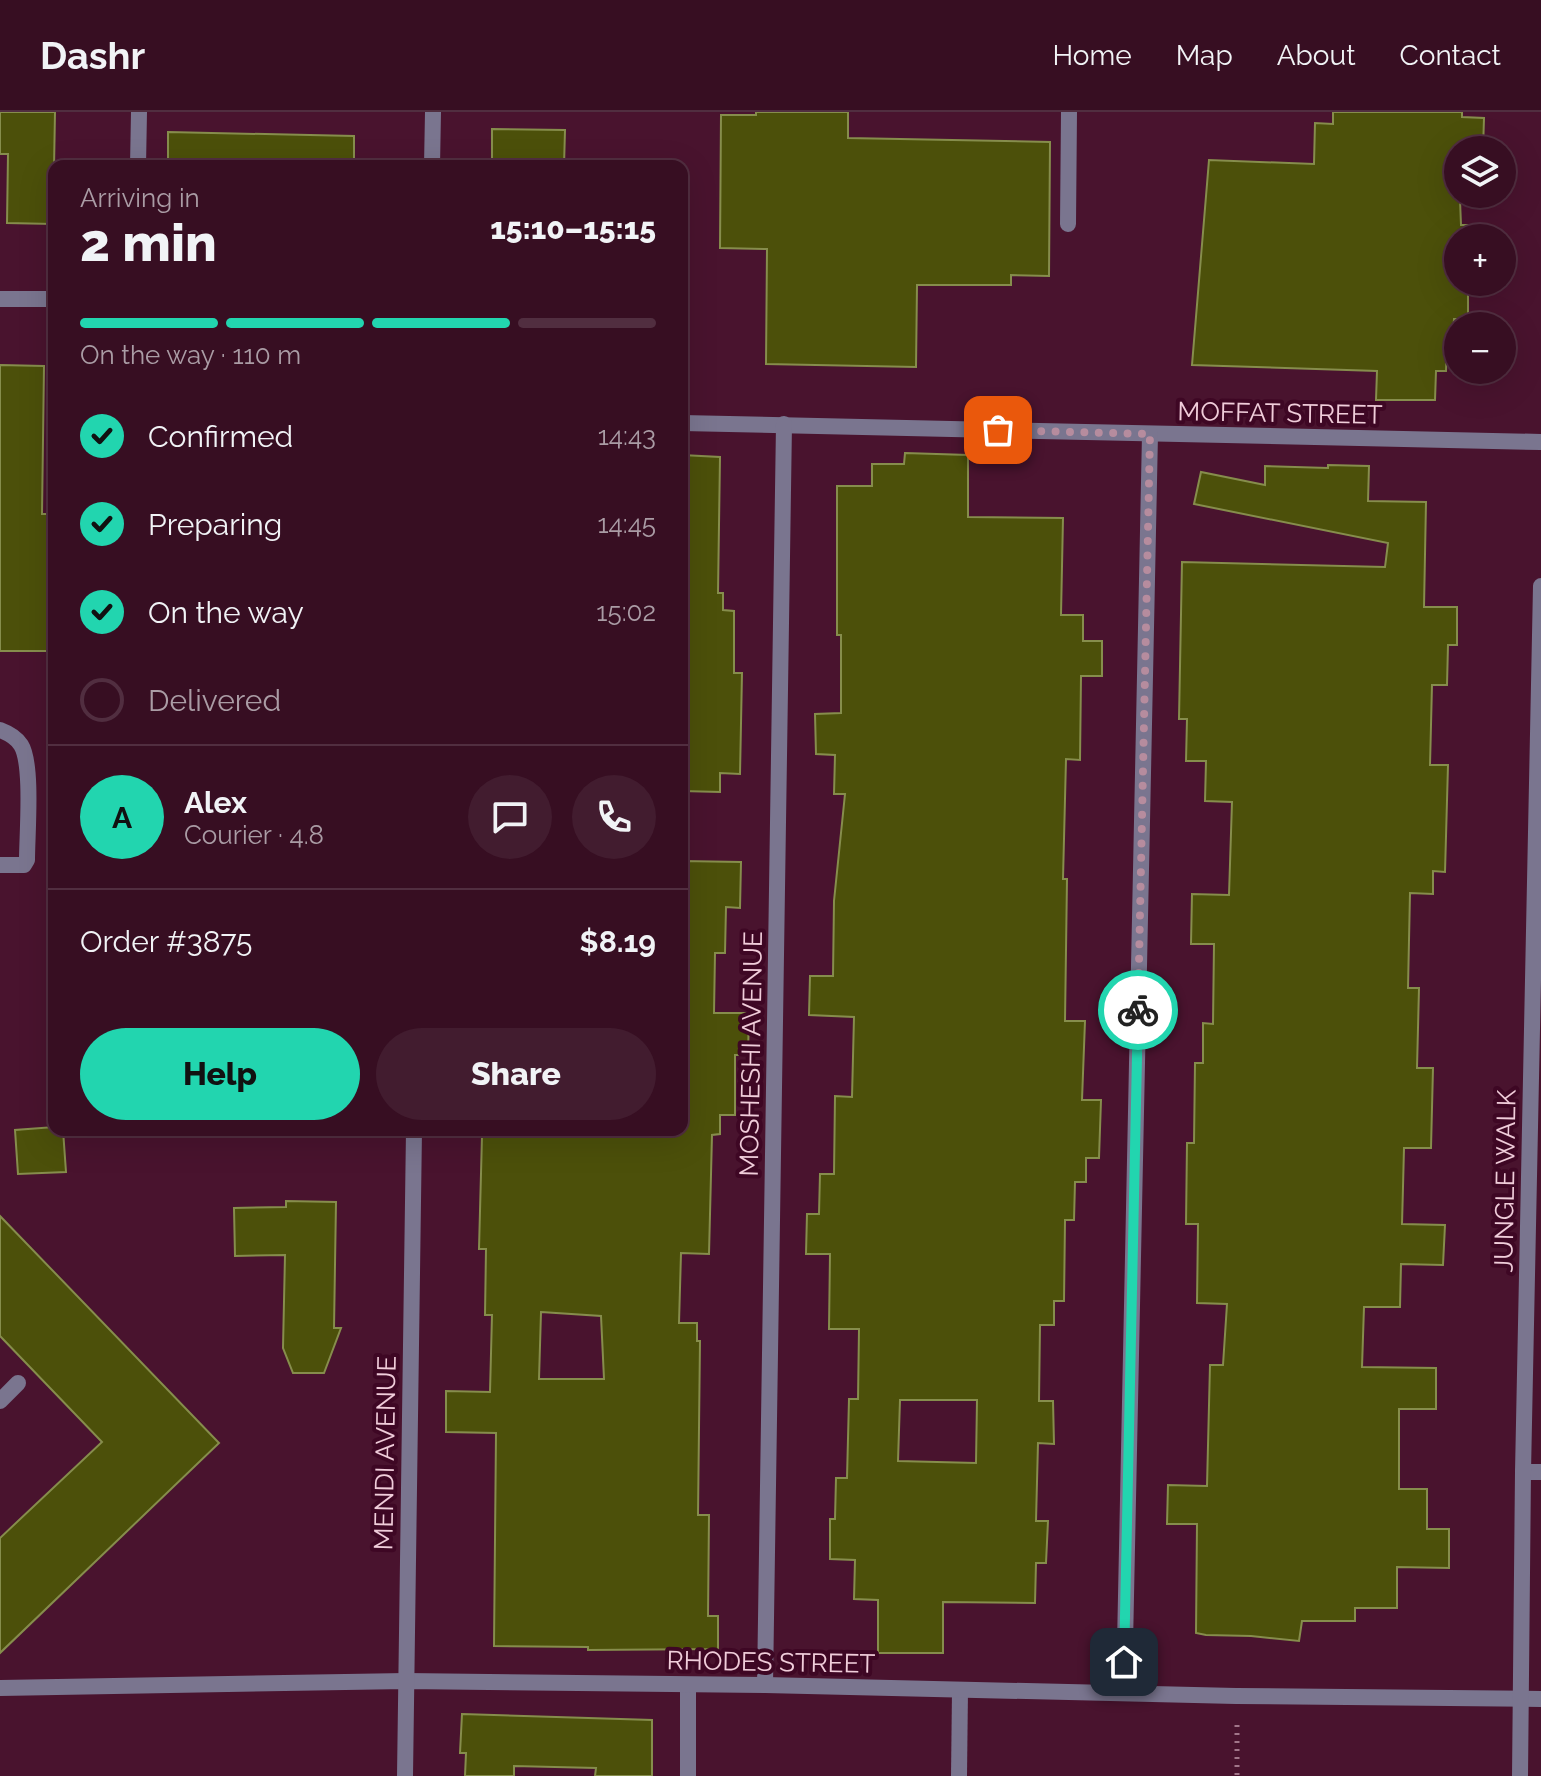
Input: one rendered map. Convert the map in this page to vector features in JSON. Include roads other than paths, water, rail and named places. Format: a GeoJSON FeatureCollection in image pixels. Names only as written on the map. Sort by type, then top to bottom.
{"type":"FeatureCollection","features":[{"type":"Feature","properties":{"kind":"street"},"geometry":{"type":"LineString","coordinates":[[138,160],[139,112]]}},
{"type":"Feature","properties":{"kind":"street"},"geometry":{"type":"LineString","coordinates":[[432,160],[433,112]]}},
{"type":"Feature","properties":{"kind":"street"},"geometry":{"type":"LineString","coordinates":[[1068,224],[1069,112]]}},
{"type":"Feature","properties":{"kind":"street"},"geometry":{"type":"LineString","coordinates":[[0,299],[48,299]]}},
{"type":"Feature","properties":{"kind":"street","name":"MOFFAT STREET"},"geometry":{"type":"LineString","coordinates":[[688,423],[1541,442]]}},
{"type":"Feature","properties":{"kind":"street","name":"MOSHESHI AVENUE"},"geometry":{"type":"LineString","coordinates":[[765,1685],[784,424]]}},
{"type":"Feature","properties":{"kind":"street"},"geometry":{"type":"LineString","coordinates":[[1124,1693],[1150,434]]}},
{"type":"Feature","properties":{"kind":"street","name":"JUNGLE WALK"},"geometry":{"type":"LineString","coordinates":[[1520,1776],[1541,586]]}},
{"type":"Feature","properties":{"kind":"street"},"geometry":{"type":"LineString","coordinates":[[0,730],[12,735],[22,745],[27,767],[27,860],[24,865],[0,865]]}},
{"type":"Feature","properties":{"kind":"street","name":"MENDI AVENUE"},"geometry":{"type":"LineString","coordinates":[[405,1776],[414,1136]]}},
{"type":"Feature","properties":{"kind":"street"},"geometry":{"type":"LineString","coordinates":[[0,1401],[18,1383]]}},
{"type":"Feature","properties":{"kind":"street"},"geometry":{"type":"LineString","coordinates":[[1523,1472],[1541,1472]]}},
{"type":"Feature","properties":{"kind":"street","name":"RHODES STREET"},"geometry":{"type":"LineString","coordinates":[[0,1688],[406,1681],[1541,1699]]}},
{"type":"Feature","properties":{"kind":"street"},"geometry":{"type":"LineString","coordinates":[[688,1685],[688,1776]]}},
{"type":"Feature","properties":{"kind":"street"},"geometry":{"type":"LineString","coordinates":[[959,1776],[960,1690]]}}]}
